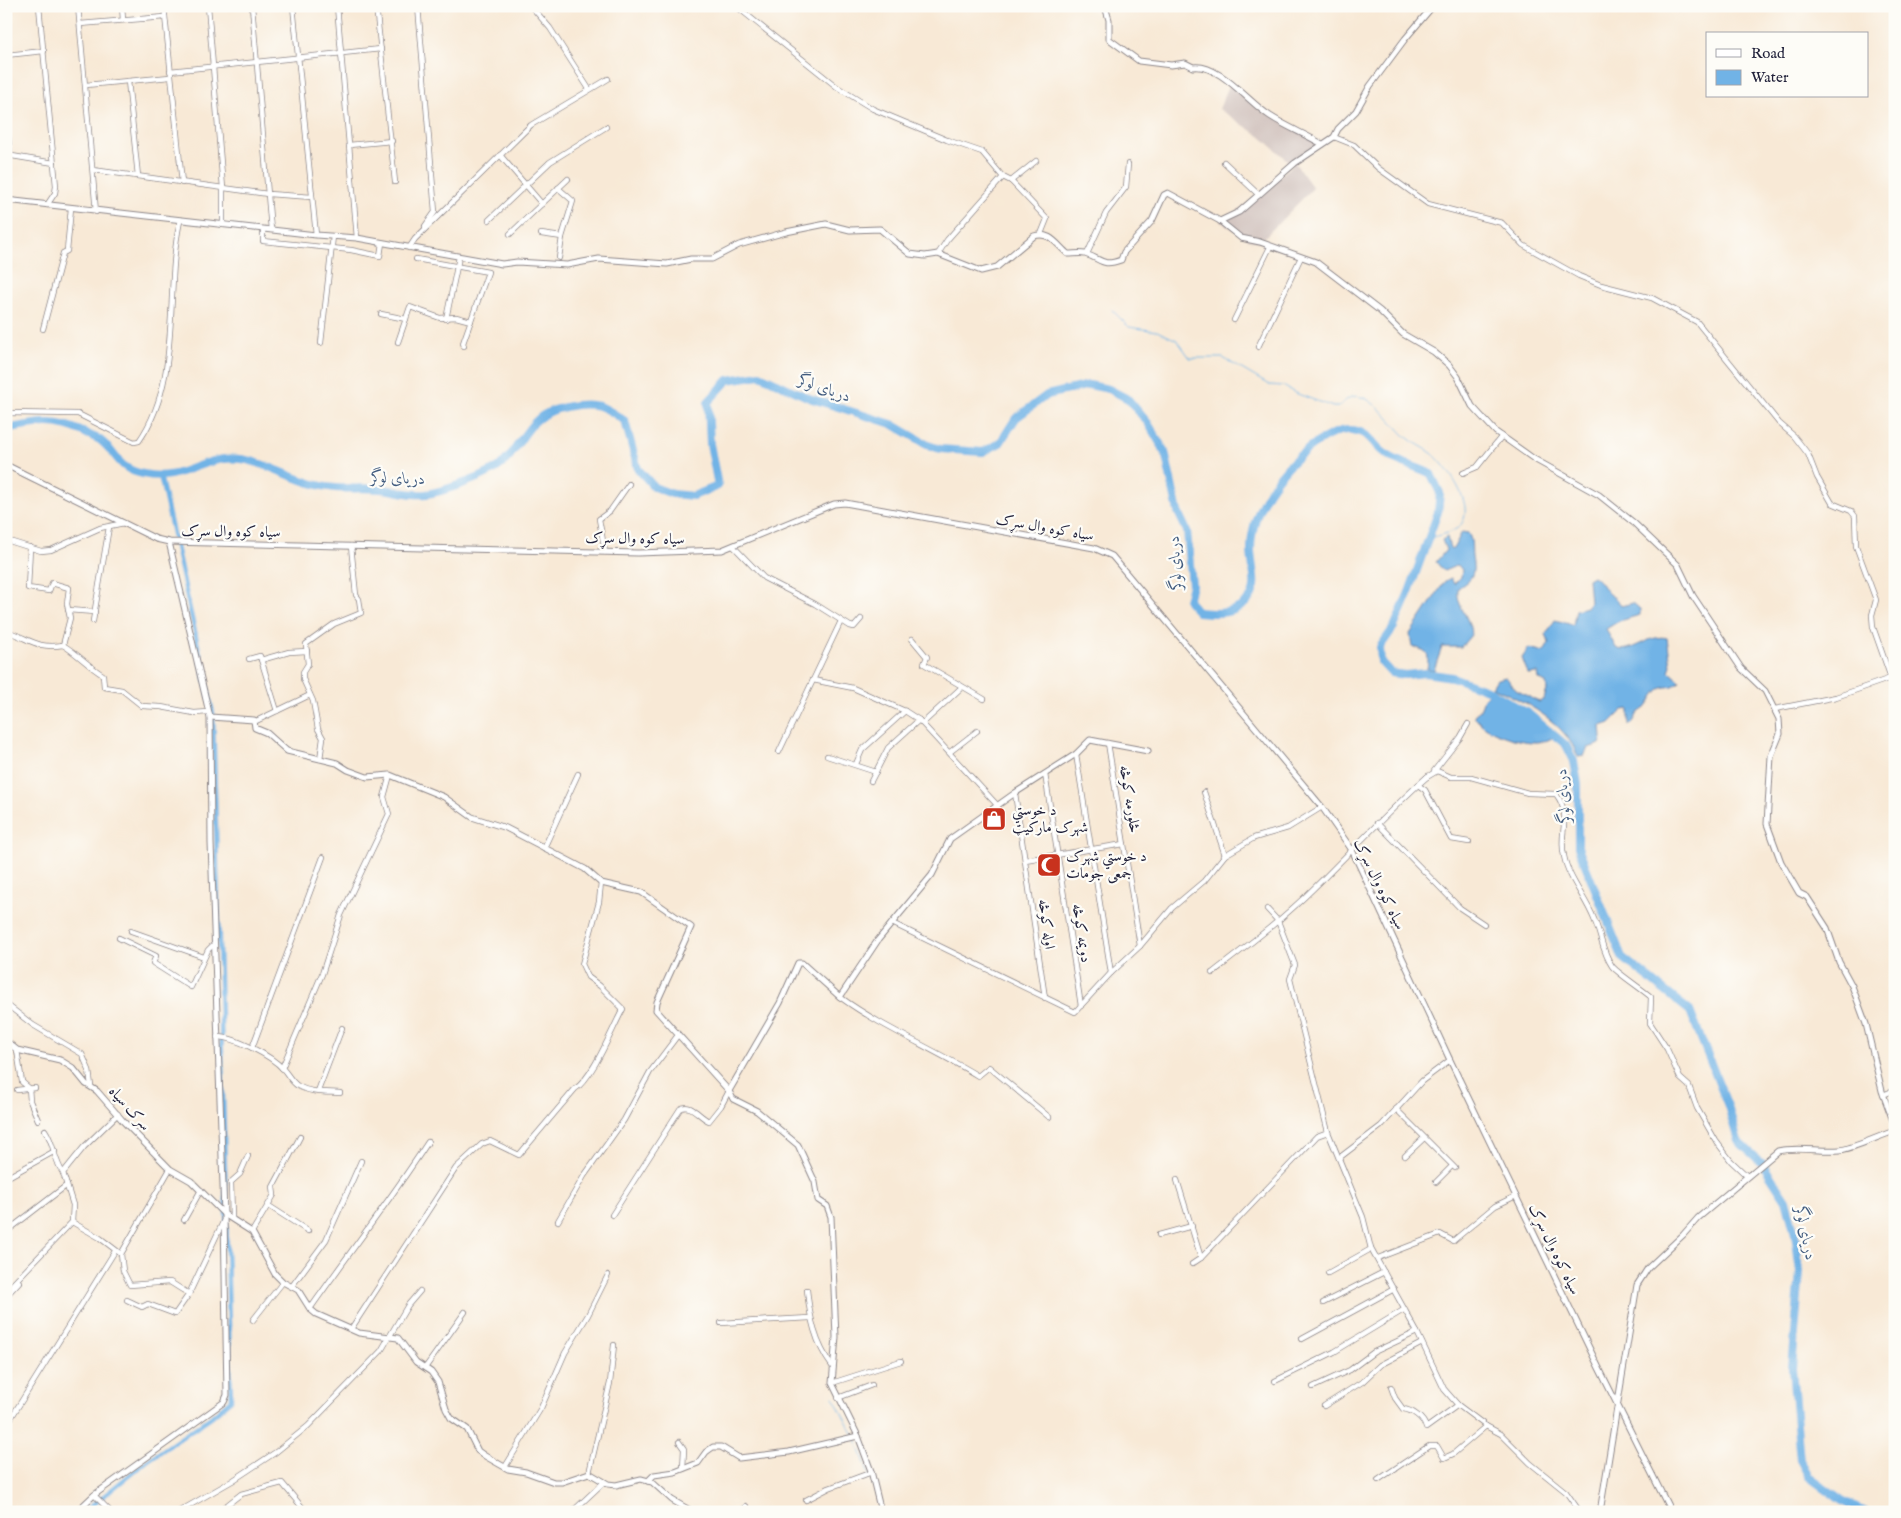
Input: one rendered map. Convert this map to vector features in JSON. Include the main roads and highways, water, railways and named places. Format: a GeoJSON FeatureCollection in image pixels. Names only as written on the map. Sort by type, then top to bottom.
{"type":"FeatureCollection","features":[{"type":"Feature","properties":{"kind":"water"},"geometry":{"type":"Polygon","coordinates":[[[1462,532],[1468,533],[1471,539],[1473,572],[1470,579],[1458,588],[1458,594],[1469,623],[1471,635],[1461,647],[1442,647],[1434,670],[1427,669],[1428,658],[1426,652],[1412,646],[1410,634],[1445,581],[1451,578],[1454,584],[1461,577],[1462,570],[1458,565],[1444,571],[1436,562],[1446,550],[1442,540],[1447,537],[1450,548],[1453,549],[1462,532]]]}},
{"type":"Feature","properties":{"kind":"water"},"geometry":{"type":"Polygon","coordinates":[[[1593,576],[1621,606],[1633,603],[1640,609],[1640,615],[1619,621],[1606,629],[1616,648],[1621,650],[1627,649],[1660,637],[1667,638],[1671,665],[1669,671],[1680,681],[1673,686],[1658,690],[1648,706],[1638,713],[1632,724],[1629,725],[1629,709],[1623,710],[1610,723],[1601,726],[1602,738],[1600,744],[1588,748],[1584,756],[1578,757],[1564,733],[1554,723],[1530,706],[1492,687],[1497,679],[1506,677],[1516,690],[1539,702],[1544,699],[1547,690],[1546,683],[1538,679],[1537,673],[1528,674],[1522,658],[1529,648],[1544,652],[1549,643],[1546,634],[1555,620],[1573,625],[1576,610],[1586,607],[1590,602],[1588,579],[1593,576]]]}},
{"type":"Feature","properties":{"kind":"water"},"geometry":{"type":"Polygon","coordinates":[[[1489,694],[1514,706],[1554,736],[1547,740],[1536,742],[1524,741],[1498,734],[1487,728],[1474,715],[1480,710],[1484,698],[1489,694]]]}},
{"type":"Feature","properties":{"kind":"waterway"},"geometry":{"type":"LineString","coordinates":[[1112,310],[1129,327],[1157,331],[1177,340],[1190,358],[1223,358],[1269,385],[1283,386],[1295,393],[1333,407],[1338,407],[1354,396],[1361,397],[1372,403],[1404,435],[1433,454],[1447,470],[1460,491],[1465,512],[1463,522],[1453,531],[1430,538]]}},
{"type":"Feature","properties":{"kind":"waterway","name":"دریای لوگر"},"geometry":{"type":"LineString","coordinates":[[6,429],[45,423],[54,423],[73,428],[100,440],[128,469],[155,476],[176,474],[214,461],[236,459],[258,463],[322,486],[381,489],[421,494],[433,493],[463,484],[497,468],[508,458],[532,424],[551,411],[567,407],[592,405],[606,409],[625,421],[638,469],[654,487],[672,494],[693,496],[718,486],[710,444],[708,402],[728,380],[760,375],[809,398],[892,424],[928,445],[940,449],[983,452],[1000,443],[1016,418],[1047,395],[1089,385],[1109,389],[1128,399],[1148,423],[1165,452],[1178,512],[1187,531],[1192,585],[1188,601],[1198,612],[1212,613],[1226,612],[1239,608],[1245,604],[1253,593],[1252,535],[1262,505],[1278,478],[1300,455],[1328,436],[1345,430],[1361,432],[1388,456],[1431,474],[1440,493],[1438,512],[1409,592],[1394,627],[1380,647],[1381,662],[1391,673],[1405,675],[1425,673],[1452,677],[1490,691],[1529,714],[1566,745],[1574,761],[1578,784],[1578,847],[1622,957],[1690,1011],[1728,1106],[1738,1141],[1762,1163],[1786,1200],[1795,1234],[1800,1272],[1792,1369],[1800,1460],[1809,1477],[1842,1501],[1865,1512]]}},
{"type":"Feature","properties":{"kind":"waterway"},"geometry":{"type":"LineString","coordinates":[[84,1512],[147,1461],[211,1417],[231,1400],[213,713],[160,475]]}},
{"type":"Feature","properties":{"kind":"waterway"},"geometry":{"type":"LineString","coordinates":[[833,1397],[854,1435]]}},
{"type":"Feature","properties":{"kind":"waterway"},"geometry":{"type":"LineString","coordinates":[[856,1439],[870,1477]]}},
{"type":"Feature","properties":{"kind":"place","name":"د خوستي شهرک مارکیټ"},"geometry":{"type":"Point","coordinates":[994,819]}},
{"type":"Feature","properties":{"kind":"place","name":"د خوستي شهرک جمعی جومات"},"geometry":{"type":"Point","coordinates":[1049,865]}}]}
